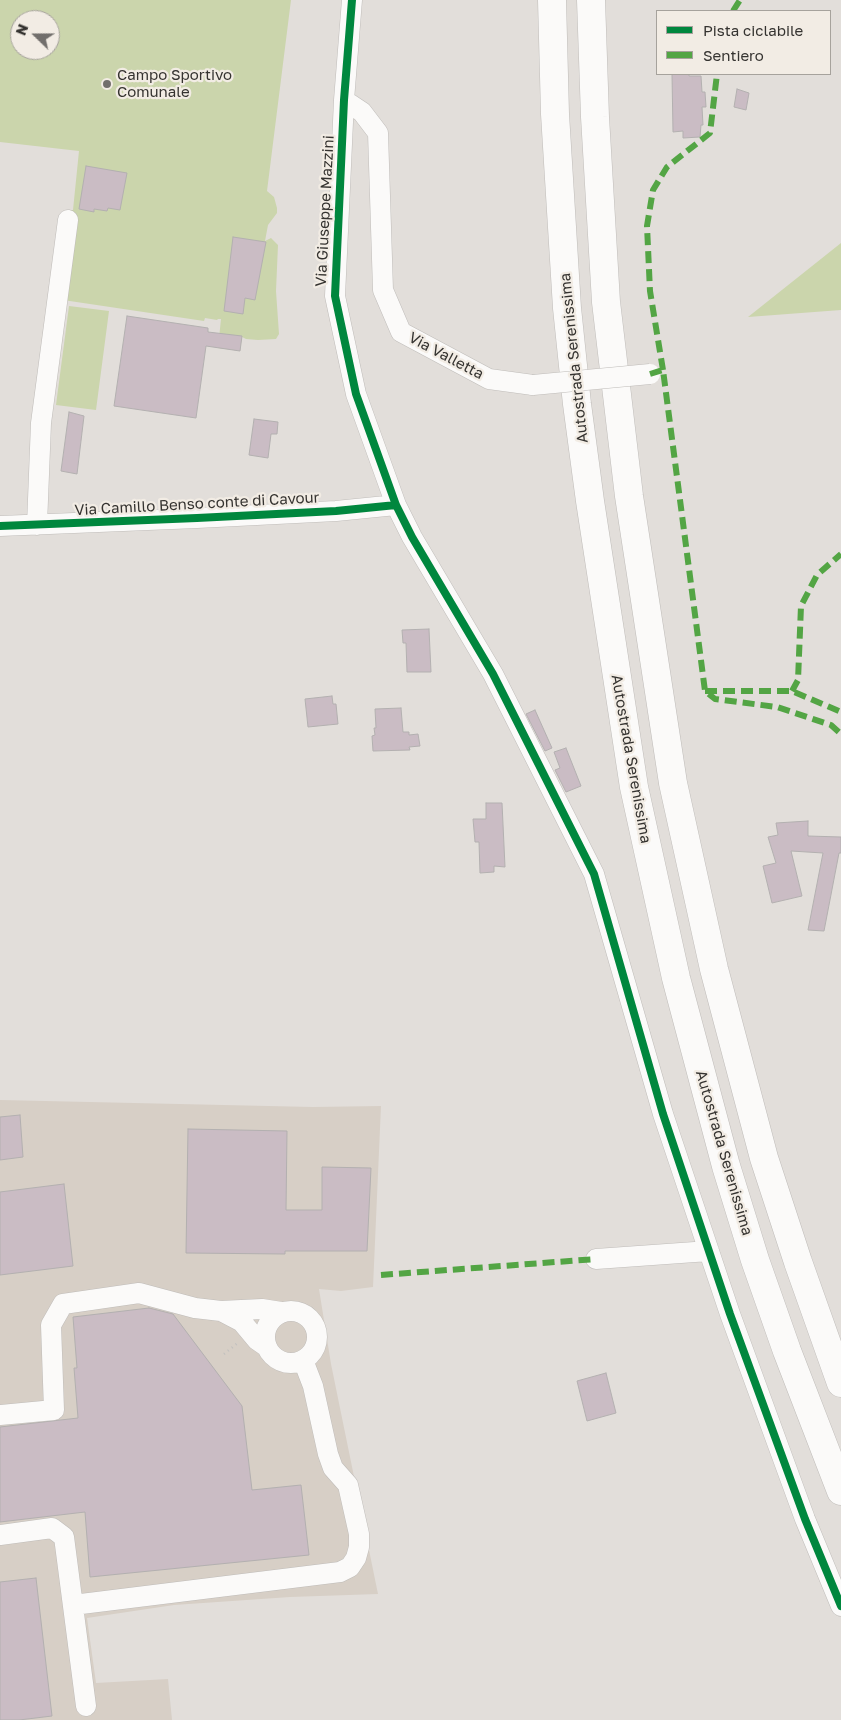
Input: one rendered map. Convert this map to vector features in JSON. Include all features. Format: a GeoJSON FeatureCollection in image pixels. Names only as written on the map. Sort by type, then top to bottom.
{"type":"FeatureCollection","features":[{"type":"Feature","properties":{"kind":"highway","name":"Autostrada Serenissima"},"geometry":{"type":"LineString","coordinates":[[552,0],[556,114],[567,308],[577,404],[634,787],[676,978],[726,1166],[768,1297],[841,1491]]}},
{"type":"Feature","properties":{"kind":"highway"},"geometry":{"type":"LineString","coordinates":[[591,0],[595,117],[606,302],[629,496],[673,783],[714,969],[764,1158],[841,1383]]}},
{"type":"Feature","properties":{"kind":"street","name":"Via Giuseppe Mazzini"},"geometry":{"type":"LineString","coordinates":[[352,0],[344,100],[335,296],[356,394],[396,505],[412,536],[494,674],[594,874],[663,1114],[730,1314],[805,1519],[841,1606]]}},
{"type":"Feature","properties":{"kind":"street","name":"Via Valletta"},"geometry":{"type":"LineString","coordinates":[[344,100],[362,112],[378,133],[383,290],[401,332],[489,379],[533,385],[650,374]]}},
{"type":"Feature","properties":{"kind":"street"},"geometry":{"type":"LineString","coordinates":[[37,525],[41,423],[68,220]]}},
{"type":"Feature","properties":{"kind":"street","name":"Via Camillo Benso conte di Cavour"},"geometry":{"type":"LineString","coordinates":[[0,526],[316,512],[396,505]]}},
{"type":"Feature","properties":{"kind":"street"},"geometry":{"type":"LineString","coordinates":[[596,1260],[709,1251]]}},
{"type":"Feature","properties":{"kind":"street"},"geometry":{"type":"LineString","coordinates":[[0,1416],[54,1410],[51,1325],[63,1304],[139,1293],[195,1308],[221,1311],[262,1309],[281,1312],[289,1310],[304,1314],[315,1325],[317,1333],[314,1349],[303,1360],[282,1362],[271,1354],[267,1347],[265,1340],[267,1327],[270,1321],[281,1312]]}},
{"type":"Feature","properties":{"kind":"street"},"geometry":{"type":"LineString","coordinates":[[221,1311],[242,1322],[257,1340],[267,1347]]}},
{"type":"Feature","properties":{"kind":"street"},"geometry":{"type":"LineString","coordinates":[[73,1605],[340,1572],[350,1567],[356,1558],[359,1547],[359,1534],[348,1486],[333,1468],[328,1454],[313,1386],[303,1360]]}},
{"type":"Feature","properties":{"kind":"street"},"geometry":{"type":"LineString","coordinates":[[0,1535],[52,1528],[64,1537],[86,1706]]}},
{"type":"Feature","properties":{"kind":"shaded area"},"geometry":{"type":"Polygon","coordinates":[[[0,1100],[313,1107],[381,1106],[373,1287],[341,1291],[319,1289],[331,1364],[378,1594],[290,1597],[174,1605],[87,1618],[96,1683],[168,1679],[172,1720],[0,1720],[0,1100]]]}},
{"type":"Feature","properties":{"kind":"green space"},"geometry":{"type":"Polygon","coordinates":[[[0,0],[291,0],[267,191],[274,197],[277,208],[277,213],[268,225],[265,241],[271,238],[278,245],[276,291],[279,334],[276,339],[258,340],[242,337],[240,351],[218,348],[221,319],[205,318],[204,321],[63,300],[70,210],[73,210],[79,151],[0,142],[0,0]]]}},
{"type":"Feature","properties":{"kind":"green space"},"geometry":{"type":"Polygon","coordinates":[[[841,243],[841,310],[748,317],[841,243]]]}},
{"type":"Feature","properties":{"kind":"green space"},"geometry":{"type":"Polygon","coordinates":[[[69,306],[109,311],[96,410],[56,405],[69,306]]]}},
{"type":"Feature","properties":{"kind":"building"},"geometry":{"type":"Polygon","coordinates":[[[672,75],[701,76],[702,92],[705,92],[706,107],[702,107],[703,125],[701,125],[700,137],[683,138],[683,131],[673,132],[672,75]]]}},
{"type":"Feature","properties":{"kind":"building"},"geometry":{"type":"Polygon","coordinates":[[[737,89],[749,93],[746,110],[734,107],[737,89]]]}},
{"type":"Feature","properties":{"kind":"building"},"geometry":{"type":"Polygon","coordinates":[[[86,166],[127,173],[120,210],[108,208],[107,211],[94,209],[94,212],[79,209],[86,166]]]}},
{"type":"Feature","properties":{"kind":"building"},"geometry":{"type":"Polygon","coordinates":[[[233,237],[266,242],[255,300],[245,298],[243,314],[224,311],[233,237]]]}},
{"type":"Feature","properties":{"kind":"building"},"geometry":{"type":"Polygon","coordinates":[[[127,316],[208,328],[208,332],[242,336],[240,351],[206,346],[196,418],[114,406],[127,316]]]}},
{"type":"Feature","properties":{"kind":"building"},"geometry":{"type":"Polygon","coordinates":[[[69,412],[84,416],[77,474],[61,471],[69,412]]]}},
{"type":"Feature","properties":{"kind":"building"},"geometry":{"type":"Polygon","coordinates":[[[254,419],[278,422],[277,434],[271,434],[268,458],[249,455],[254,419]]]}},
{"type":"Feature","properties":{"kind":"building"},"geometry":{"type":"Polygon","coordinates":[[[429,629],[431,672],[407,672],[406,643],[403,643],[402,630],[429,629]]]}},
{"type":"Feature","properties":{"kind":"building"},"geometry":{"type":"Polygon","coordinates":[[[332,696],[333,704],[336,704],[338,724],[308,727],[305,699],[332,696]]]}},
{"type":"Feature","properties":{"kind":"building"},"geometry":{"type":"Polygon","coordinates":[[[401,708],[403,732],[409,732],[409,735],[418,734],[420,746],[409,747],[410,750],[373,751],[372,736],[375,735],[374,728],[376,728],[375,709],[401,708]]]}},
{"type":"Feature","properties":{"kind":"building"},"geometry":{"type":"Polygon","coordinates":[[[535,710],[552,748],[545,751],[526,714],[535,710]]]}},
{"type":"Feature","properties":{"kind":"building"},"geometry":{"type":"Polygon","coordinates":[[[566,748],[581,786],[566,792],[555,770],[560,768],[554,752],[566,748]]]}},
{"type":"Feature","properties":{"kind":"building"},"geometry":{"type":"Polygon","coordinates":[[[486,803],[502,803],[505,867],[494,866],[494,872],[480,873],[479,842],[475,842],[473,819],[486,819],[486,803]]]}},
{"type":"Feature","properties":{"kind":"building"},"geometry":{"type":"Polygon","coordinates":[[[808,821],[808,836],[841,837],[841,853],[839,853],[824,931],[808,930],[823,853],[791,851],[802,896],[772,903],[763,866],[776,863],[768,837],[778,835],[776,823],[808,821]]]}},
{"type":"Feature","properties":{"kind":"building"},"geometry":{"type":"Polygon","coordinates":[[[20,1115],[23,1157],[0,1160],[0,1117],[20,1115]]]}},
{"type":"Feature","properties":{"kind":"building"},"geometry":{"type":"Polygon","coordinates":[[[188,1129],[287,1131],[286,1210],[322,1210],[322,1167],[371,1168],[367,1251],[285,1251],[285,1254],[186,1253],[188,1129]]]}},
{"type":"Feature","properties":{"kind":"building"},"geometry":{"type":"Polygon","coordinates":[[[64,1184],[73,1266],[0,1275],[0,1192],[64,1184]]]}},
{"type":"Feature","properties":{"kind":"building"},"geometry":{"type":"Polygon","coordinates":[[[149,1308],[173,1314],[242,1406],[252,1490],[301,1485],[309,1555],[90,1577],[85,1512],[0,1522],[0,1427],[78,1418],[74,1368],[77,1368],[73,1317],[149,1308]]]}},
{"type":"Feature","properties":{"kind":"building"},"geometry":{"type":"Polygon","coordinates":[[[606,1373],[616,1413],[587,1421],[577,1381],[606,1373]]]}},
{"type":"Feature","properties":{"kind":"building"},"geometry":{"type":"Polygon","coordinates":[[[36,1578],[52,1716],[0,1720],[0,1582],[36,1578]]]}},
{"type":"Feature","properties":{"kind":"marked path"},"geometry":{"type":"LineString","coordinates":[[734,10],[740,0]]}},
{"type":"Feature","properties":{"kind":"marked path"},"geometry":{"type":"LineString","coordinates":[[663,370],[650,291],[647,226],[653,190],[667,167],[710,133],[717,75]]}},
{"type":"Feature","properties":{"kind":"marked path"},"geometry":{"type":"LineString","coordinates":[[650,374],[663,370],[705,691],[715,699],[777,707],[831,725],[841,734]]}},
{"type":"Feature","properties":{"kind":"marked path"},"geometry":{"type":"LineString","coordinates":[[792,691],[798,680],[801,606],[817,575],[841,554]]}},
{"type":"Feature","properties":{"kind":"marked path"},"geometry":{"type":"LineString","coordinates":[[705,691],[792,691],[841,712]]}},
{"type":"Feature","properties":{"kind":"marked path"},"geometry":{"type":"LineString","coordinates":[[381,1275],[596,1259]]}},
{"type":"Feature","properties":{"kind":"cycle path"},"geometry":{"type":"LineString","coordinates":[[352,0],[344,100],[335,296],[356,394],[396,505],[412,537],[493,674],[594,874],[663,1114],[730,1314],[805,1519],[841,1606]]}},
{"type":"Feature","properties":{"kind":"cycle path"},"geometry":{"type":"LineString","coordinates":[[0,526],[336,511],[396,505]]}},
{"type":"Feature","properties":{"kind":"place","name":"Campo Sportivo Comunale"},"geometry":{"type":"Point","coordinates":[107,84]}}]}
